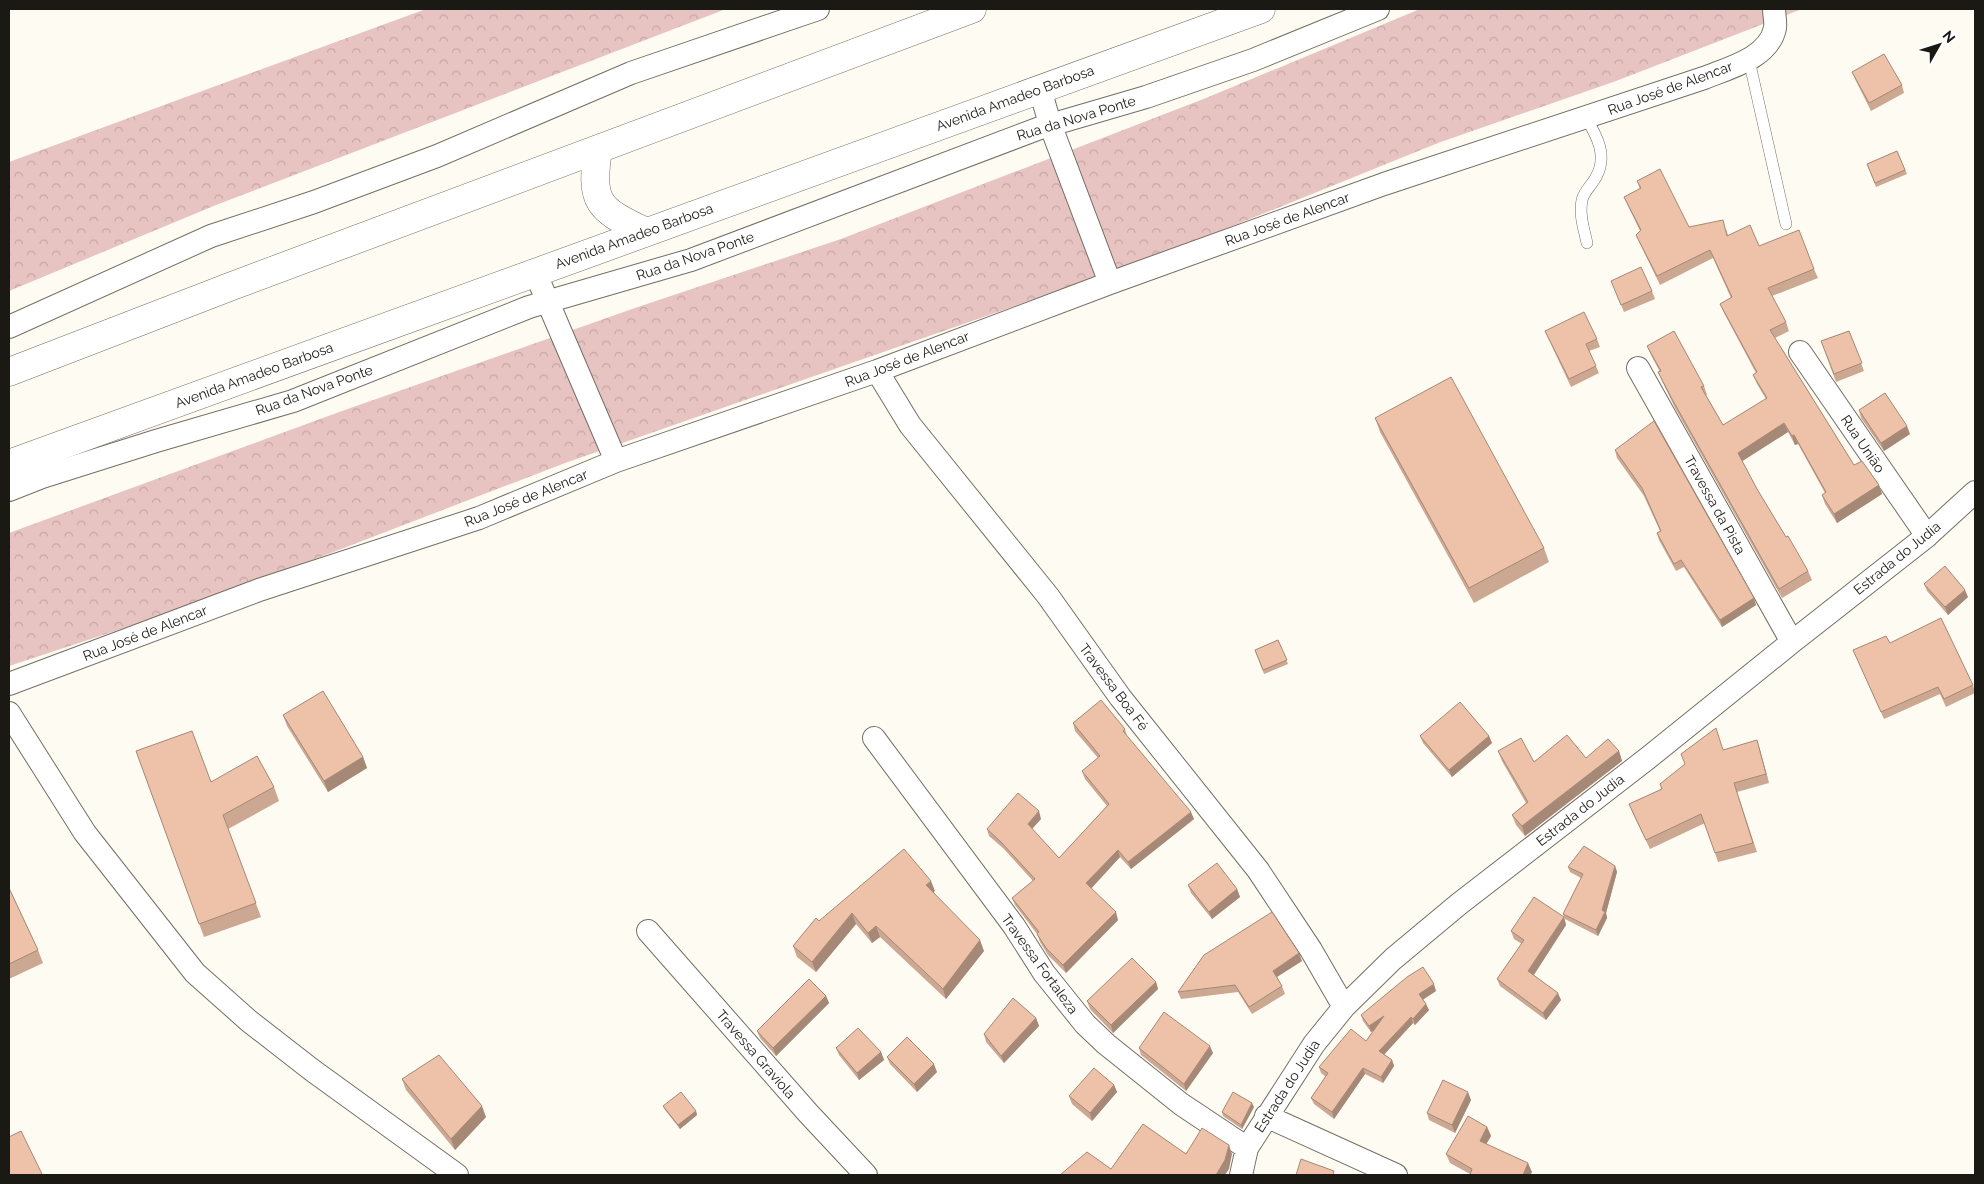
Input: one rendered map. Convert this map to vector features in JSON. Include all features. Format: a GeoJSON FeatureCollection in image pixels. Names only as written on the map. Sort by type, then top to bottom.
{"type":"FeatureCollection","features":[{"type":"Feature","properties":{"kind":"main road"},"geometry":{"type":"LineString","coordinates":[[9,372],[241,282],[972,9]]}},
{"type":"Feature","properties":{"kind":"main road","name":"Avenida Amadeo Barbosa"},"geometry":{"type":"LineString","coordinates":[[9,464],[1040,89],[1207,19],[1260,9]]}},
{"type":"Feature","properties":{"kind":"main road"},"geometry":{"type":"LineString","coordinates":[[598,149],[595,184],[603,206],[615,217],[644,232]]}},
{"type":"Feature","properties":{"kind":"street"},"geometry":{"type":"LineString","coordinates":[[9,327],[211,236],[314,202],[437,156],[631,73],[818,9]]}},
{"type":"Feature","properties":{"kind":"street","name":"Rua da Nova Ponte"},"geometry":{"type":"LineString","coordinates":[[9,490],[42,476],[156,440],[292,401],[529,307],[691,260],[1050,124],[1146,97],[1253,60],[1378,9]]}},
{"type":"Feature","properties":{"kind":"street","name":"Rua José de Alencar"},"geometry":{"type":"LineString","coordinates":[[9,684],[259,590],[479,518],[616,462],[877,371],[1110,283],[1384,184],[1704,78],[1749,60],[1770,42],[1775,27],[1774,9]]}},
{"type":"Feature","properties":{"kind":"street"},"geometry":{"type":"LineString","coordinates":[[1040,89],[1050,124],[1110,283]]}},
{"type":"Feature","properties":{"kind":"street"},"geometry":{"type":"LineString","coordinates":[[536,272],[616,462]]}},
{"type":"Feature","properties":{"kind":"street","name":"Rua União"},"geometry":{"type":"LineString","coordinates":[[1800,352],[1926,536]]}},
{"type":"Feature","properties":{"kind":"street","name":"Travessa da Pista"},"geometry":{"type":"LineString","coordinates":[[1638,368],[1792,642]]}},
{"type":"Feature","properties":{"kind":"street","name":"Travessa Boa Fé"},"geometry":{"type":"LineString","coordinates":[[877,371],[916,432],[1048,596],[1120,697],[1258,870],[1312,950],[1344,1006]]}},
{"type":"Feature","properties":{"kind":"street","name":"Estrada do Judia"},"geometry":{"type":"LineString","coordinates":[[1241,1175],[1247,1148],[1314,1044],[1344,1006],[1393,959],[1926,536],[1975,492]]}},
{"type":"Feature","properties":{"kind":"street"},"geometry":{"type":"LineString","coordinates":[[9,713],[85,833],[195,973],[249,1021],[457,1175]]}},
{"type":"Feature","properties":{"kind":"street","name":"Travessa Fortaleza"},"geometry":{"type":"LineString","coordinates":[[874,738],[1014,926],[1044,973],[1085,1024],[1113,1050],[1180,1104],[1247,1148]]}},
{"type":"Feature","properties":{"kind":"street","name":"Travessa Graviola"},"geometry":{"type":"LineString","coordinates":[[648,931],[808,1113],[866,1175]]}},
{"type":"Feature","properties":{"kind":"street"},"geometry":{"type":"LineString","coordinates":[[1266,1116],[1396,1175]]}},
{"type":"Feature","properties":{"kind":"lane"},"geometry":{"type":"LineString","coordinates":[[1749,60],[1786,224]]}},
{"type":"Feature","properties":{"kind":"lane"},"geometry":{"type":"LineString","coordinates":[[1586,118],[1595,133],[1601,150],[1597,175],[1584,196],[1582,203],[1581,217],[1587,243]]}},
{"type":"Feature","properties":{"kind":"green space"},"geometry":{"type":"Polygon","coordinates":[[[426,9],[726,9],[216,205],[9,291],[9,162],[426,9]]]}},
{"type":"Feature","properties":{"kind":"green space"},"geometry":{"type":"Polygon","coordinates":[[[1420,9],[1802,9],[1616,81],[1438,143],[1161,255],[565,463],[203,602],[9,666],[9,533],[342,411],[635,308],[841,239],[1206,98],[1420,9]]]}},
{"type":"Feature","properties":{"kind":"building"},"geometry":{"type":"Polygon","coordinates":[[[1884,54],[1902,85],[1869,103],[1852,72],[1884,54]]]}},
{"type":"Feature","properties":{"kind":"building"},"geometry":{"type":"Polygon","coordinates":[[[1897,151],[1905,170],[1875,183],[1867,164],[1897,151]]]}},
{"type":"Feature","properties":{"kind":"building"},"geometry":{"type":"Polygon","coordinates":[[[1660,169],[1689,227],[1723,220],[1727,236],[1750,225],[1759,246],[1799,230],[1814,269],[1768,288],[1786,322],[1770,330],[1854,465],[1862,461],[1879,485],[1834,514],[1822,495],[1826,492],[1794,435],[1792,436],[1784,423],[1738,453],[1757,489],[1786,537],[1788,536],[1808,571],[1779,589],[1672,399],[1658,372],[1661,371],[1647,346],[1674,331],[1704,386],[1701,387],[1723,425],[1767,398],[1753,375],[1757,372],[1720,304],[1732,297],[1710,250],[1657,276],[1636,235],[1641,230],[1624,197],[1641,188],[1637,181],[1660,169]]]}},
{"type":"Feature","properties":{"kind":"building"},"geometry":{"type":"Polygon","coordinates":[[[1641,267],[1652,291],[1621,305],[1611,281],[1641,267]]]}},
{"type":"Feature","properties":{"kind":"building"},"geometry":{"type":"Polygon","coordinates":[[[1584,312],[1597,339],[1586,344],[1596,366],[1569,379],[1545,331],[1584,312]]]}},
{"type":"Feature","properties":{"kind":"building"},"geometry":{"type":"Polygon","coordinates":[[[1849,331],[1862,363],[1834,374],[1821,341],[1849,331]]]}},
{"type":"Feature","properties":{"kind":"building"},"geometry":{"type":"Polygon","coordinates":[[[1451,377],[1544,548],[1469,588],[1375,418],[1451,377]]]}},
{"type":"Feature","properties":{"kind":"building"},"geometry":{"type":"Polygon","coordinates":[[[1885,393],[1907,426],[1881,443],[1859,410],[1885,393]]]}},
{"type":"Feature","properties":{"kind":"building"},"geometry":{"type":"Polygon","coordinates":[[[1654,421],[1754,598],[1720,620],[1681,560],[1674,564],[1657,533],[1661,531],[1642,488],[1615,450],[1654,421]]]}},
{"type":"Feature","properties":{"kind":"building"},"geometry":{"type":"Polygon","coordinates":[[[1945,566],[1965,590],[1945,607],[1924,584],[1945,566]]]}},
{"type":"Feature","properties":{"kind":"building"},"geometry":{"type":"Polygon","coordinates":[[[1941,618],[1973,685],[1944,699],[1938,687],[1881,712],[1853,650],[1886,636],[1890,643],[1941,618]]]}},
{"type":"Feature","properties":{"kind":"building"},"geometry":{"type":"Polygon","coordinates":[[[1278,640],[1287,660],[1263,670],[1255,650],[1278,640]]]}},
{"type":"Feature","properties":{"kind":"building"},"geometry":{"type":"Polygon","coordinates":[[[323,691],[363,757],[324,781],[283,715],[323,691]]]}},
{"type":"Feature","properties":{"kind":"building"},"geometry":{"type":"Polygon","coordinates":[[[1101,700],[1125,729],[1123,731],[1191,812],[1128,862],[1118,850],[1086,883],[1116,912],[1063,965],[1046,948],[1037,934],[1039,932],[1012,898],[1035,879],[987,829],[1018,793],[1039,811],[1028,824],[1059,858],[1109,804],[1082,771],[1100,756],[1073,723],[1101,700]]]}},
{"type":"Feature","properties":{"kind":"building"},"geometry":{"type":"Polygon","coordinates":[[[1460,702],[1489,736],[1449,770],[1420,736],[1460,702]]]}},
{"type":"Feature","properties":{"kind":"building"},"geometry":{"type":"Polygon","coordinates":[[[1716,728],[1723,750],[1757,740],[1766,774],[1734,783],[1753,843],[1715,853],[1701,814],[1646,840],[1629,804],[1662,789],[1660,784],[1685,764],[1681,754],[1716,728]]]}},
{"type":"Feature","properties":{"kind":"building"},"geometry":{"type":"Polygon","coordinates":[[[192,731],[211,782],[257,756],[274,787],[223,815],[256,903],[199,924],[136,751],[192,731]]]}},
{"type":"Feature","properties":{"kind":"building"},"geometry":{"type":"Polygon","coordinates":[[[1567,735],[1586,758],[1608,739],[1619,751],[1522,826],[1512,815],[1528,802],[1498,751],[1521,738],[1534,762],[1567,735]]]}},
{"type":"Feature","properties":{"kind":"building"},"geometry":{"type":"Polygon","coordinates":[[[1584,846],[1615,866],[1602,910],[1605,912],[1596,930],[1563,914],[1583,874],[1568,867],[1584,846]]]}},
{"type":"Feature","properties":{"kind":"building"},"geometry":{"type":"Polygon","coordinates":[[[904,849],[931,881],[926,885],[980,940],[943,989],[876,926],[868,933],[852,913],[812,962],[793,946],[816,918],[819,921],[904,849]]]}},
{"type":"Feature","properties":{"kind":"building"},"geometry":{"type":"Polygon","coordinates":[[[1217,863],[1237,889],[1209,912],[1188,885],[1217,863]]]}},
{"type":"Feature","properties":{"kind":"building"},"geometry":{"type":"Polygon","coordinates":[[[9,888],[38,950],[9,964],[9,888]]]}},
{"type":"Feature","properties":{"kind":"building"},"geometry":{"type":"Polygon","coordinates":[[[1534,897],[1564,917],[1528,971],[1558,993],[1543,1013],[1497,979],[1524,940],[1511,931],[1534,897]]]}},
{"type":"Feature","properties":{"kind":"building"},"geometry":{"type":"Polygon","coordinates":[[[1272,912],[1299,953],[1273,971],[1282,986],[1249,1007],[1235,985],[1178,992],[1204,955],[1272,912]]]}},
{"type":"Feature","properties":{"kind":"building"},"geometry":{"type":"Polygon","coordinates":[[[1132,958],[1156,982],[1111,1025],[1087,1001],[1132,958]]]}},
{"type":"Feature","properties":{"kind":"building"},"geometry":{"type":"Polygon","coordinates":[[[1423,967],[1434,984],[1419,994],[1426,1004],[1379,1051],[1392,1060],[1381,1077],[1363,1068],[1332,1112],[1311,1098],[1328,1073],[1319,1067],[1351,1029],[1366,1041],[1384,1016],[1369,1026],[1361,1015],[1407,977],[1423,967]]]}},
{"type":"Feature","properties":{"kind":"building"},"geometry":{"type":"Polygon","coordinates":[[[809,979],[826,996],[773,1048],[757,1031],[809,979]]]}},
{"type":"Feature","properties":{"kind":"building"},"geometry":{"type":"Polygon","coordinates":[[[1013,998],[1036,1018],[1001,1056],[984,1034],[1013,998]]]}},
{"type":"Feature","properties":{"kind":"building"},"geometry":{"type":"Polygon","coordinates":[[[1164,1012],[1210,1046],[1184,1084],[1139,1048],[1164,1012]]]}},
{"type":"Feature","properties":{"kind":"building"},"geometry":{"type":"Polygon","coordinates":[[[858,1028],[881,1052],[857,1073],[836,1048],[858,1028]]]}},
{"type":"Feature","properties":{"kind":"building"},"geometry":{"type":"Polygon","coordinates":[[[907,1037],[934,1064],[914,1084],[887,1057],[907,1037]]]}},
{"type":"Feature","properties":{"kind":"building"},"geometry":{"type":"Polygon","coordinates":[[[439,1055],[482,1106],[451,1139],[402,1079],[439,1055]]]}},
{"type":"Feature","properties":{"kind":"building"},"geometry":{"type":"Polygon","coordinates":[[[1094,1068],[1114,1085],[1090,1113],[1069,1096],[1094,1068]]]}},
{"type":"Feature","properties":{"kind":"building"},"geometry":{"type":"Polygon","coordinates":[[[1443,1080],[1468,1092],[1452,1125],[1427,1113],[1443,1080]]]}},
{"type":"Feature","properties":{"kind":"building"},"geometry":{"type":"Polygon","coordinates":[[[681,1092],[696,1111],[678,1125],[663,1106],[681,1092]]]}},
{"type":"Feature","properties":{"kind":"building"},"geometry":{"type":"Polygon","coordinates":[[[1233,1092],[1252,1103],[1241,1125],[1222,1112],[1233,1092]]]}},
{"type":"Feature","properties":{"kind":"building"},"geometry":{"type":"Polygon","coordinates":[[[1468,1116],[1487,1127],[1480,1141],[1528,1163],[1523,1175],[1470,1175],[1472,1169],[1446,1154],[1468,1116]]]}},
{"type":"Feature","properties":{"kind":"building"},"geometry":{"type":"Polygon","coordinates":[[[1143,1124],[1186,1154],[1202,1128],[1229,1145],[1225,1160],[1216,1175],[1060,1175],[1087,1152],[1111,1169],[1143,1124]]]}},
{"type":"Feature","properties":{"kind":"building"},"geometry":{"type":"Polygon","coordinates":[[[21,1131],[42,1174],[40,1175],[9,1175],[9,1137],[21,1131]]]}},
{"type":"Feature","properties":{"kind":"building"},"geometry":{"type":"Polygon","coordinates":[[[1301,1159],[1334,1171],[1333,1175],[1296,1175],[1301,1159]]]}}]}
